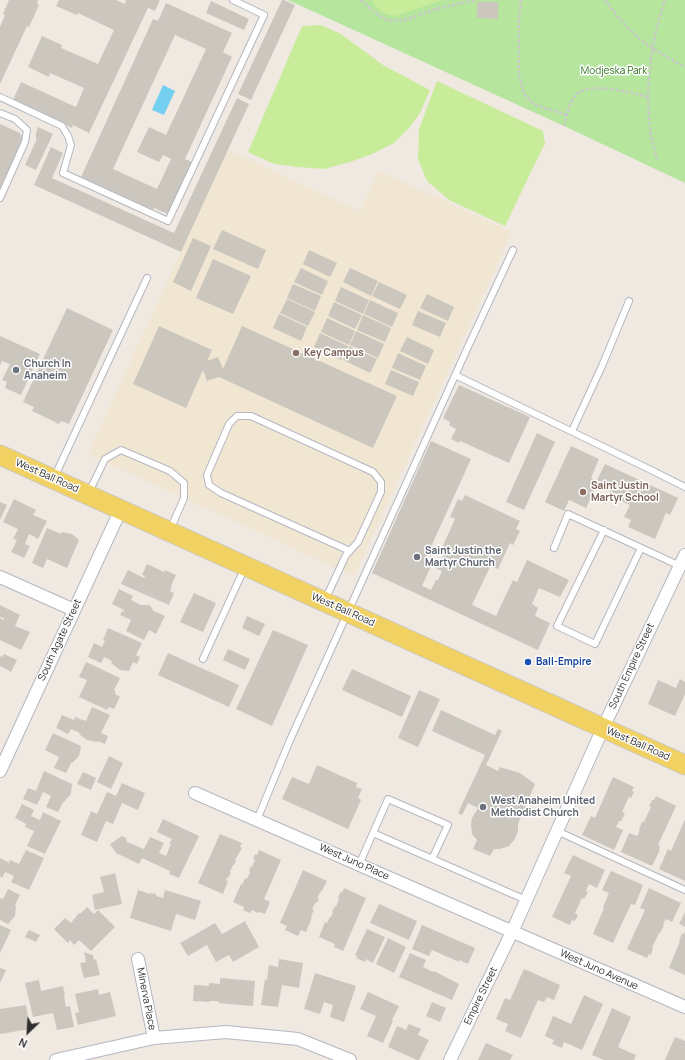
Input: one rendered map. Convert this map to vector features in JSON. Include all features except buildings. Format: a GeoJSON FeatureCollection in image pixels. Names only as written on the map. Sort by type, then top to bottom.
{"type":"FeatureCollection","features":[{"type":"Feature","properties":{"kind":"main road","name":"West Ball Road"},"geometry":{"type":"LineString","coordinates":[[0,455],[685,765]]}},
{"type":"Feature","properties":{"kind":"street","name":"South Agate Street"},"geometry":{"type":"LineString","coordinates":[[0,771],[121,510]]}},
{"type":"Feature","properties":{"kind":"street","name":"South Empire Street"},"geometry":{"type":"LineString","coordinates":[[512,932],[603,728],[682,560]]}},
{"type":"Feature","properties":{"kind":"street"},"geometry":{"type":"LineString","coordinates":[[0,577],[74,610]]}},
{"type":"Feature","properties":{"kind":"street","name":"West Juno Place"},"geometry":{"type":"LineString","coordinates":[[195,793],[512,932]]}},
{"type":"Feature","properties":{"kind":"street","name":"West Juno Avenue"},"geometry":{"type":"LineString","coordinates":[[512,932],[685,1007]]}},
{"type":"Feature","properties":{"kind":"street","name":"Empire Street"},"geometry":{"type":"LineString","coordinates":[[450,1060],[512,932]]}},
{"type":"Feature","properties":{"kind":"street","name":"Minerva Place"},"geometry":{"type":"LineString","coordinates":[[138,959],[154,1038]]}},
{"type":"Feature","properties":{"kind":"street"},"geometry":{"type":"LineString","coordinates":[[56,1060],[154,1038],[226,1032],[298,1039],[350,1060]]}},
{"type":"Feature","properties":{"kind":"lane"},"geometry":{"type":"LineString","coordinates":[[0,97],[62,126],[68,136],[70,145],[63,173],[168,221],[264,15],[233,0]]}},
{"type":"Feature","properties":{"kind":"lane"},"geometry":{"type":"LineString","coordinates":[[0,114],[15,119],[27,130],[25,142],[0,198]]}},
{"type":"Feature","properties":{"kind":"lane"},"geometry":{"type":"LineString","coordinates":[[257,820],[290,740],[513,250]]}},
{"type":"Feature","properties":{"kind":"lane"},"geometry":{"type":"LineString","coordinates":[[54,479],[147,278]]}},
{"type":"Feature","properties":{"kind":"lane"},"geometry":{"type":"LineString","coordinates":[[572,431],[602,366],[629,301]]}},
{"type":"Feature","properties":{"kind":"lane"},"geometry":{"type":"LineString","coordinates":[[455,375],[572,431],[685,488]]}},
{"type":"Feature","properties":{"kind":"lane"},"geometry":{"type":"LineString","coordinates":[[324,601],[346,555],[350,551],[358,542],[381,492],[381,482],[373,472],[251,416],[237,416],[229,424],[208,475],[209,485],[221,493],[350,551]]}},
{"type":"Feature","properties":{"kind":"lane"},"geometry":{"type":"LineString","coordinates":[[88,494],[105,459],[121,450],[170,471],[184,483],[184,498],[169,531]]}},
{"type":"Feature","properties":{"kind":"lane"},"geometry":{"type":"LineString","coordinates":[[554,548],[568,514],[641,548],[682,560]]}},
{"type":"Feature","properties":{"kind":"lane"},"geometry":{"type":"LineString","coordinates":[[604,530],[557,626],[595,644],[641,548]]}},
{"type":"Feature","properties":{"kind":"lane"},"geometry":{"type":"LineString","coordinates":[[203,660],[245,566]]}},
{"type":"Feature","properties":{"kind":"lane"},"geometry":{"type":"LineString","coordinates":[[359,865],[388,799],[448,825],[432,858]]}},
{"type":"Feature","properties":{"kind":"lane"},"geometry":{"type":"LineString","coordinates":[[557,831],[685,890]]}},
{"type":"Feature","properties":{"kind":"lane"},"geometry":{"type":"LineString","coordinates":[[373,833],[526,900]]}},
{"type":"Feature","properties":{"kind":"path"},"geometry":{"type":"LineString","coordinates":[[361,0],[383,18],[397,21],[406,20],[434,10],[475,0]]}},
{"type":"Feature","properties":{"kind":"path"},"geometry":{"type":"LineString","coordinates":[[521,0],[519,20],[519,75],[523,90],[528,98],[536,105],[567,115]]}},
{"type":"Feature","properties":{"kind":"path"},"geometry":{"type":"LineString","coordinates":[[605,0],[621,20],[641,40],[666,57],[685,67]]}},
{"type":"Feature","properties":{"kind":"path"},"geometry":{"type":"LineString","coordinates":[[657,159],[650,130],[648,97],[650,65],[665,0]]}},
{"type":"Feature","properties":{"kind":"path"},"geometry":{"type":"LineString","coordinates":[[564,126],[573,99],[579,92],[590,88],[631,92],[648,97]]}},
{"type":"Feature","properties":{"kind":"shaded area","name":"Key Campus"},"geometry":{"type":"Polygon","coordinates":[[[228,150],[360,211],[379,171],[512,232],[354,576],[88,454],[228,150]]]}},
{"type":"Feature","properties":{"kind":"green space","name":"Modjeska Park"},"geometry":{"type":"Polygon","coordinates":[[[288,0],[685,0],[685,183],[564,126],[288,0]]]}},
{"type":"Feature","properties":{"kind":"green space"},"geometry":{"type":"Polygon","coordinates":[[[372,0],[443,0],[395,16],[381,11],[372,0]]]}},
{"type":"Feature","properties":{"kind":"green space"},"geometry":{"type":"Polygon","coordinates":[[[321,25],[341,34],[383,65],[430,90],[420,113],[409,128],[394,143],[372,154],[324,169],[274,164],[248,152],[302,26],[321,25]]]}},
{"type":"Feature","properties":{"kind":"green space"},"geometry":{"type":"Polygon","coordinates":[[[437,81],[543,131],[545,143],[505,226],[449,200],[427,181],[418,159],[419,129],[437,81]]]}},
{"type":"Feature","properties":{"kind":"water"},"geometry":{"type":"Polygon","coordinates":[[[163,85],[175,91],[164,115],[152,110],[163,85]]]}},
{"type":"Feature","properties":{"kind":"place","name":"Key Campus"},"geometry":{"type":"Point","coordinates":[296,353]}},
{"type":"Feature","properties":{"kind":"place","name":"Church In Anaheim"},"geometry":{"type":"Point","coordinates":[16,370]}},
{"type":"Feature","properties":{"kind":"place","name":"Saint Justin Martyr School"},"geometry":{"type":"Point","coordinates":[583,492]}},
{"type":"Feature","properties":{"kind":"place","name":"Saint Justin the Martyr Church"},"geometry":{"type":"Point","coordinates":[417,557]}},
{"type":"Feature","properties":{"kind":"place","name":"Ball-Empire"},"geometry":{"type":"Point","coordinates":[528,662]}},
{"type":"Feature","properties":{"kind":"place","name":"West Anaheim United Methodist Church"},"geometry":{"type":"Point","coordinates":[483,807]}}]}
